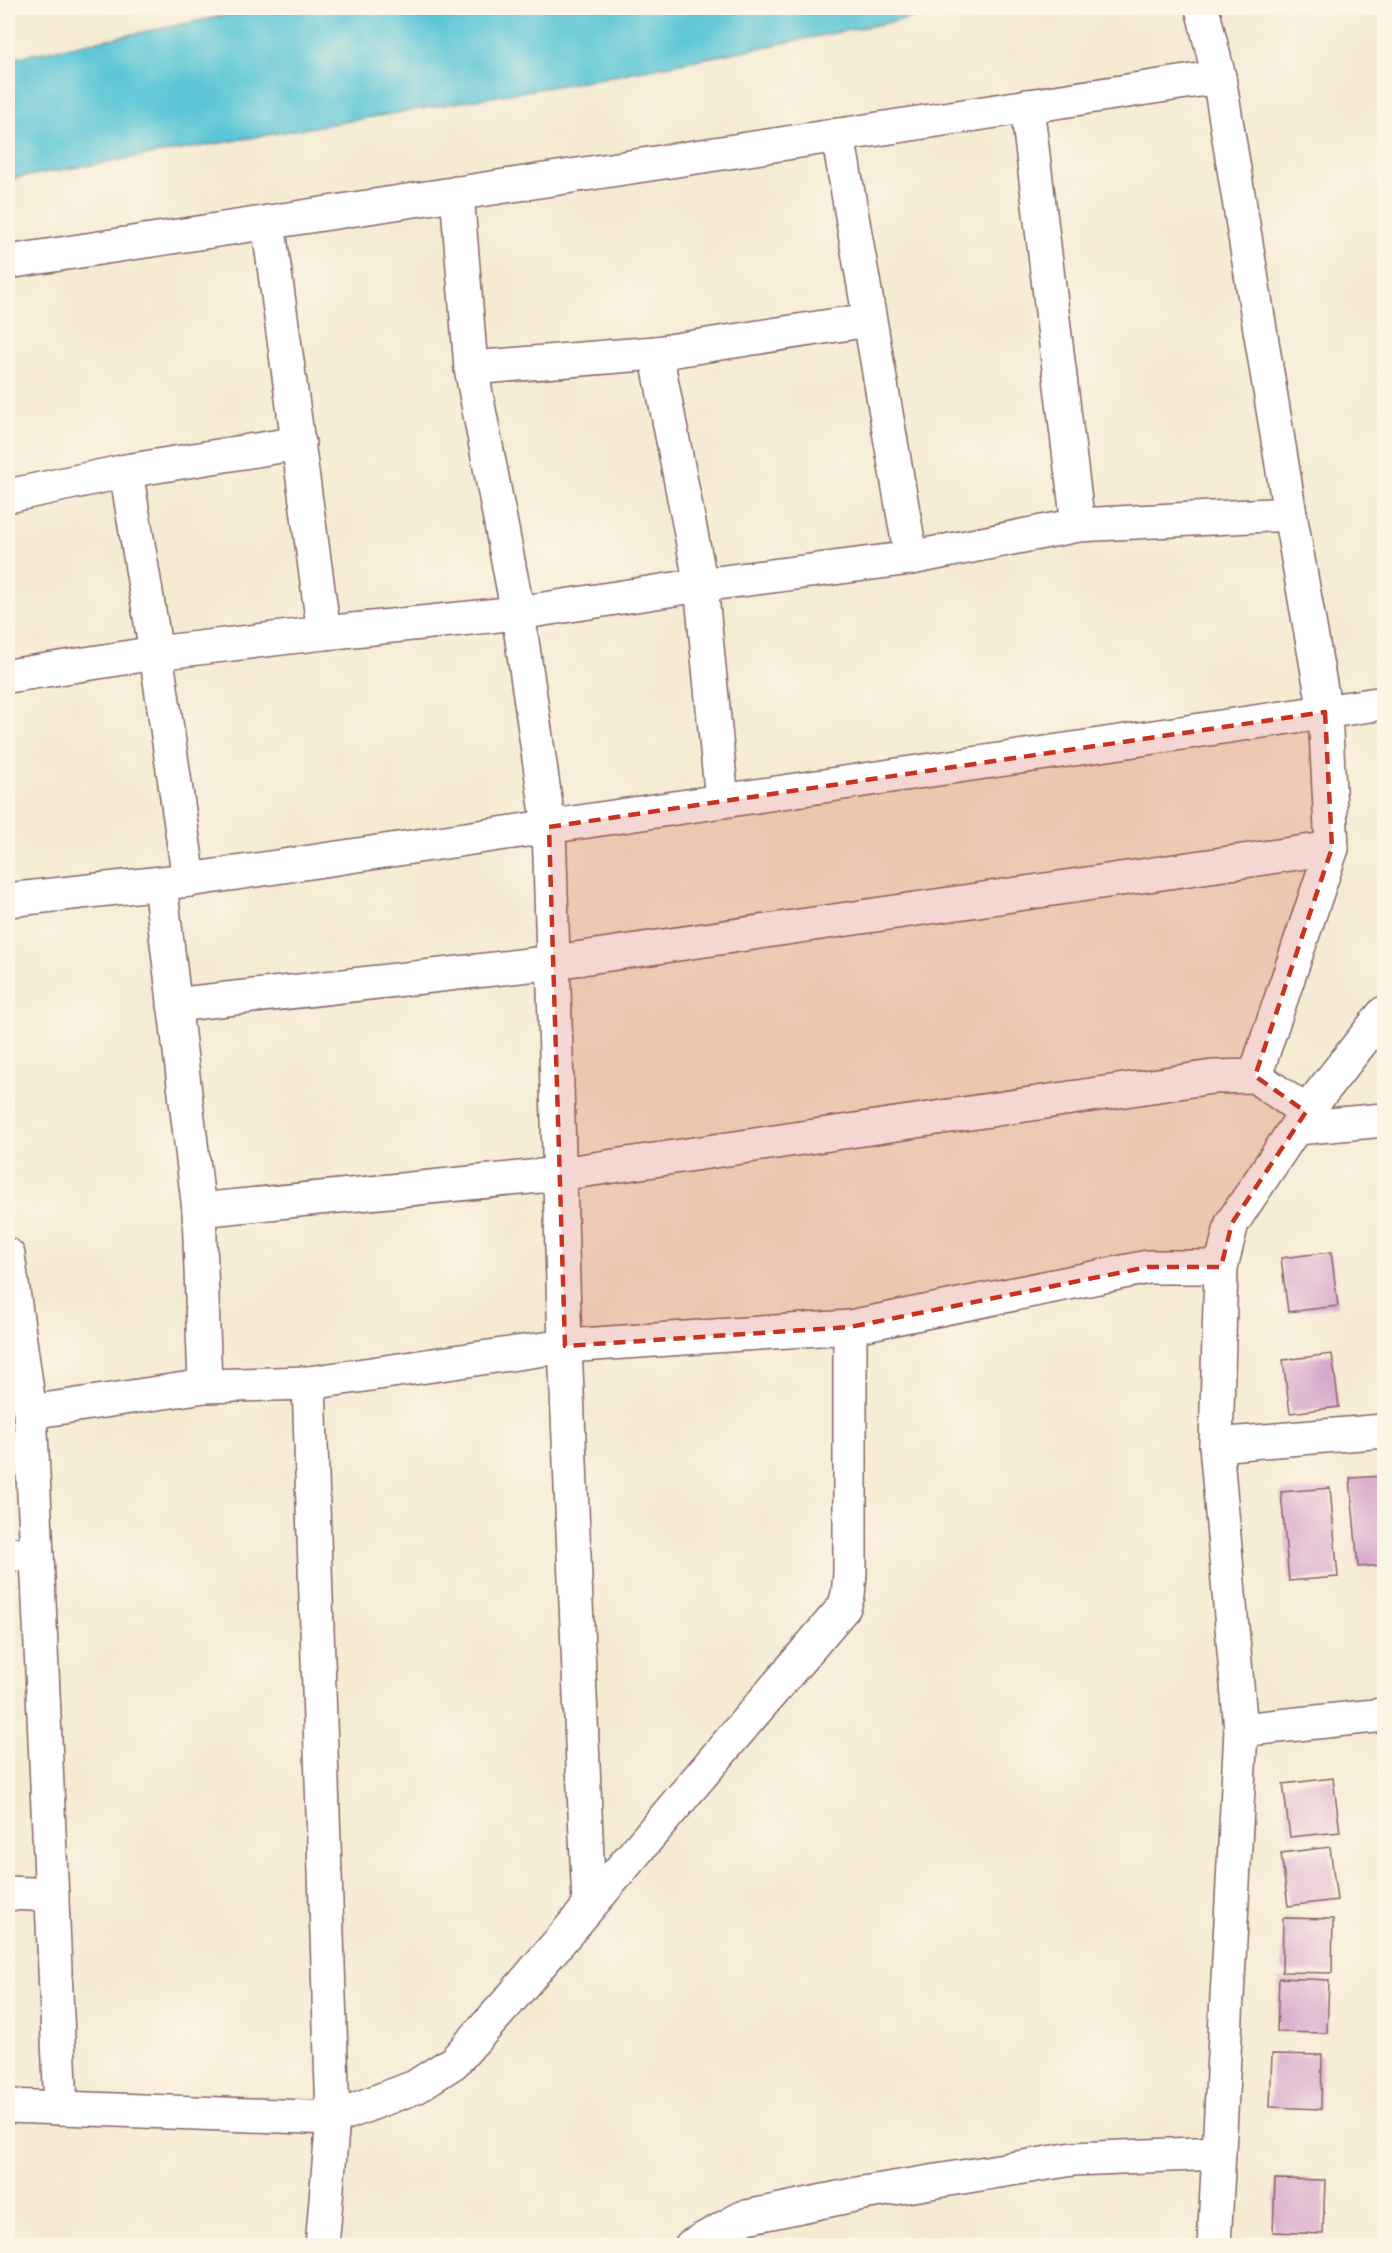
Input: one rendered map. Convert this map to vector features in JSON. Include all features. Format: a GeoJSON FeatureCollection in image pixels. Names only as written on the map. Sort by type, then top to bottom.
{"type":"FeatureCollection","features":[{"type":"Feature","properties":{"kind":"street"},"geometry":{"type":"LineString","coordinates":[[1202,8],[1219,77],[1290,514],[1325,712],[1332,849],[1282,1100],[1232,1223],[1221,1267],[1216,1445],[1240,1730],[1214,2246]]}},
{"type":"Feature","properties":{"kind":"street"},"geometry":{"type":"LineString","coordinates":[[8,262],[1219,77]]}},
{"type":"Feature","properties":{"kind":"street"},"geometry":{"type":"LineString","coordinates":[[1027,106],[1078,525]]}},
{"type":"Feature","properties":{"kind":"street"},"geometry":{"type":"LineString","coordinates":[[838,135],[911,558]]}},
{"type":"Feature","properties":{"kind":"street"},"geometry":{"type":"LineString","coordinates":[[457,193],[471,368],[518,613],[549,827],[555,962],[565,1346],[589,1905]]}},
{"type":"Feature","properties":{"kind":"street"},"geometry":{"type":"LineString","coordinates":[[268,222],[324,633]]}},
{"type":"Feature","properties":{"kind":"street"},"geometry":{"type":"LineString","coordinates":[[471,368],[656,353],[869,320]]}},
{"type":"Feature","properties":{"kind":"street"},"geometry":{"type":"LineString","coordinates":[[656,353],[701,585],[722,801]]}},
{"type":"Feature","properties":{"kind":"street"},"geometry":{"type":"LineString","coordinates":[[8,496],[126,471],[299,443]]}},
{"type":"Feature","properties":{"kind":"street"},"geometry":{"type":"LineString","coordinates":[[126,471],[156,653],[174,882],[174,1005],[199,1210],[205,1386]]}},
{"type":"Feature","properties":{"kind":"street"},"geometry":{"type":"LineString","coordinates":[[8,676],[156,653],[518,613],[701,585],[911,558],[1078,525],[1290,514]]}},
{"type":"Feature","properties":{"kind":"street"},"geometry":{"type":"LineString","coordinates":[[8,900],[174,882],[1384,703]]}},
{"type":"Feature","properties":{"kind":"street"},"geometry":{"type":"LineString","coordinates":[[174,1005],[555,962],[1332,849]]}},
{"type":"Feature","properties":{"kind":"street"},"geometry":{"type":"LineString","coordinates":[[1282,1100],[1384,1013]]}},
{"type":"Feature","properties":{"kind":"street"},"geometry":{"type":"LineString","coordinates":[[199,1210],[560,1174],[1212,1077],[1282,1100],[1384,1120]]}},
{"type":"Feature","properties":{"kind":"street"},"geometry":{"type":"LineString","coordinates":[[8,1255],[30,1412],[22,1554],[52,1895],[61,2108]]}},
{"type":"Feature","properties":{"kind":"street"},"geometry":{"type":"LineString","coordinates":[[30,1412],[205,1386],[309,1383],[565,1346],[850,1327],[1148,1267],[1221,1267]]}},
{"type":"Feature","properties":{"kind":"street"},"geometry":{"type":"LineString","coordinates":[[8,2106],[333,2118],[415,2087],[454,2062],[508,2002],[844,1607],[850,1574],[850,1327]]}},
{"type":"Feature","properties":{"kind":"street"},"geometry":{"type":"LineString","coordinates":[[309,1383],[333,2118],[322,2246]]}},
{"type":"Feature","properties":{"kind":"street"},"geometry":{"type":"LineString","coordinates":[[1216,1445],[1384,1431]]}},
{"type":"Feature","properties":{"kind":"street"},"geometry":{"type":"LineString","coordinates":[[1240,1730],[1384,1715]]}},
{"type":"Feature","properties":{"kind":"street"},"geometry":{"type":"LineString","coordinates":[[8,1893],[52,1895]]}},
{"type":"Feature","properties":{"kind":"street"},"geometry":{"type":"LineString","coordinates":[[691,2246],[742,2218],[863,2193],[1073,2159],[1219,2153]]}},
{"type":"Feature","properties":{"kind":"highlighted area"},"geometry":{"type":"Polygon","coordinates":[[[1325,712],[1332,848],[1255,1076],[1306,1112],[1232,1223],[1221,1267],[1148,1267],[850,1327],[565,1346],[549,827],[1325,712]]]}},
{"type":"Feature","properties":{"kind":"water"},"geometry":{"type":"Polygon","coordinates":[[[263,8],[963,8],[608,77],[8,179],[8,59],[263,8]]]}},
{"type":"Feature","properties":{"kind":"building"},"geometry":{"type":"Polygon","coordinates":[[[1331,1252],[1338,1306],[1288,1312],[1281,1258],[1331,1252]]]}},
{"type":"Feature","properties":{"kind":"building"},"geometry":{"type":"Polygon","coordinates":[[[1332,1354],[1339,1407],[1290,1413],[1283,1360],[1332,1354]]]}},
{"type":"Feature","properties":{"kind":"building"},"geometry":{"type":"Polygon","coordinates":[[[1384,1476],[1384,1565],[1358,1567],[1350,1478],[1384,1476]]]}},
{"type":"Feature","properties":{"kind":"building"},"geometry":{"type":"Polygon","coordinates":[[[1330,1488],[1338,1577],[1289,1581],[1281,1492],[1330,1488]]]}},
{"type":"Feature","properties":{"kind":"building"},"geometry":{"type":"Polygon","coordinates":[[[1384,1772],[1384,1819],[1383,1819],[1377,1773],[1384,1772]]]}},
{"type":"Feature","properties":{"kind":"building"},"geometry":{"type":"Polygon","coordinates":[[[1333,1778],[1340,1832],[1290,1837],[1283,1784],[1333,1778]]]}},
{"type":"Feature","properties":{"kind":"building"},"geometry":{"type":"Polygon","coordinates":[[[1330,1847],[1337,1900],[1288,1906],[1281,1853],[1330,1847]]]}},
{"type":"Feature","properties":{"kind":"building"},"geometry":{"type":"Polygon","coordinates":[[[1283,1918],[1333,1919],[1332,1973],[1282,1972],[1283,1918]]]}},
{"type":"Feature","properties":{"kind":"building"},"geometry":{"type":"Polygon","coordinates":[[[1279,1978],[1329,1980],[1327,2033],[1277,2032],[1279,1978]]]}},
{"type":"Feature","properties":{"kind":"building"},"geometry":{"type":"Polygon","coordinates":[[[1272,2054],[1322,2055],[1321,2109],[1270,2107],[1272,2054]]]}},
{"type":"Feature","properties":{"kind":"building"},"geometry":{"type":"Polygon","coordinates":[[[1275,2179],[1325,2180],[1323,2234],[1273,2232],[1275,2179]]]}}]}
